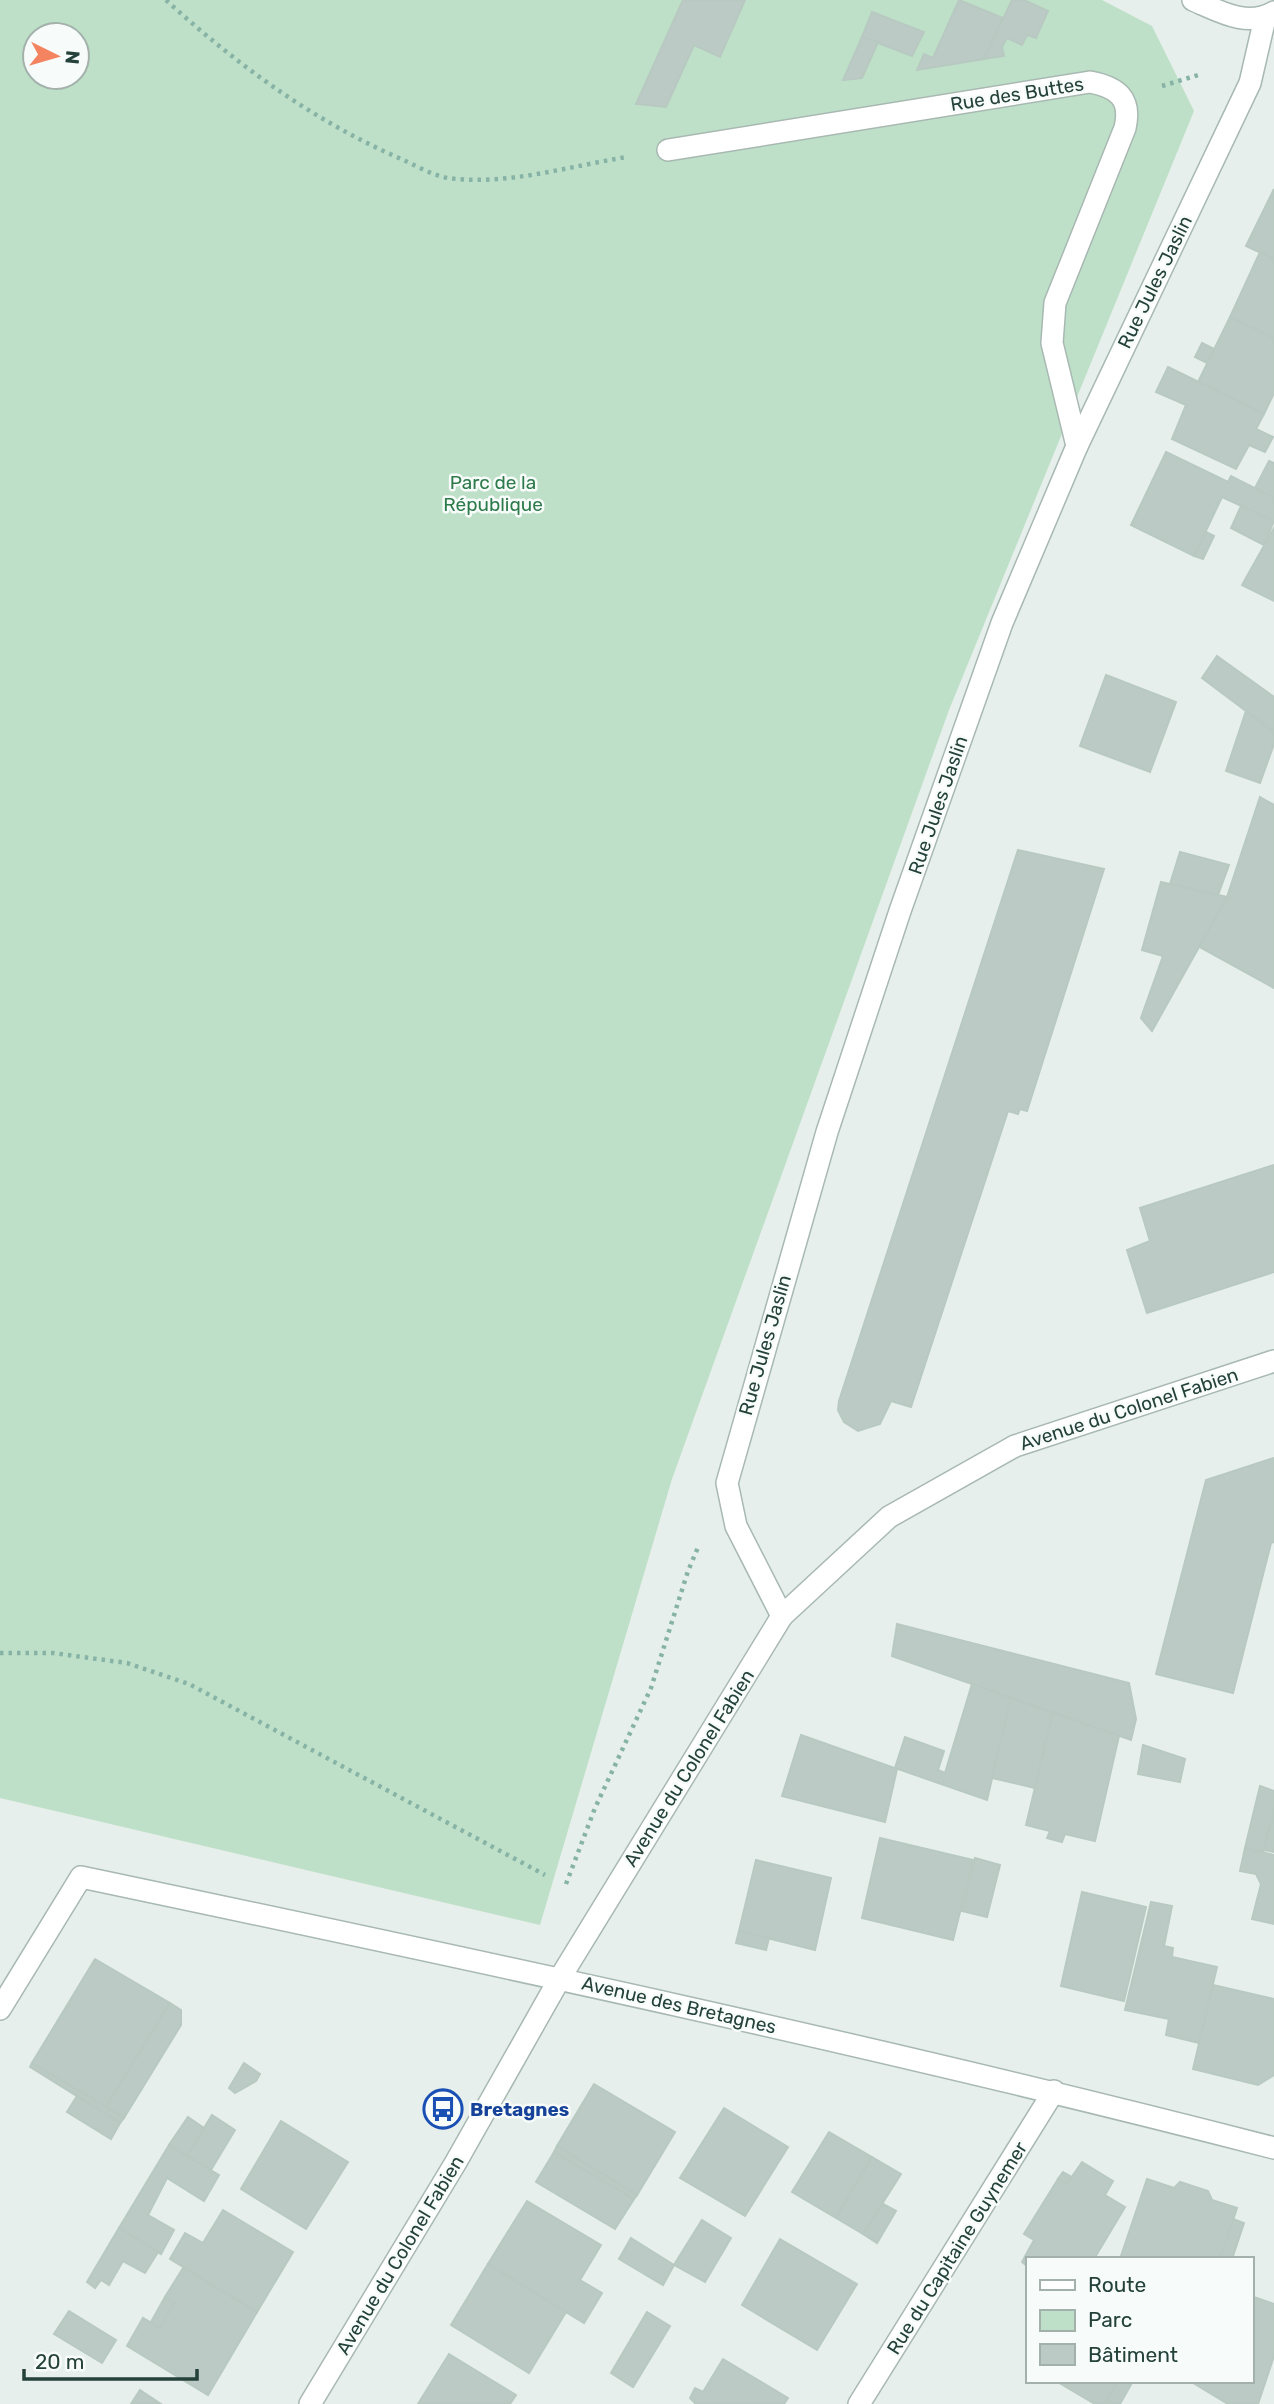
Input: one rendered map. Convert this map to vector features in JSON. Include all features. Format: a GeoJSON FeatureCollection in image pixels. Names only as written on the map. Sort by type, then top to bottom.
{"type":"FeatureCollection","features":[{"type":"Feature","properties":{"kind":"street"},"geometry":{"type":"LineString","coordinates":[[1193,0],[1232,17],[1269,15]]}},
{"type":"Feature","properties":{"kind":"street","name":"Rue Jules Jaslin"},"geometry":{"type":"LineString","coordinates":[[782,1616],[736,1526],[727,1483],[827,1132],[1002,623],[1077,446],[1250,83],[1269,15]]}},
{"type":"Feature","properties":{"kind":"street","name":"Rue des Buttes"},"geometry":{"type":"LineString","coordinates":[[668,150],[1090,82],[1111,86],[1125,98],[1128,115],[1125,128],[1055,303],[1052,343],[1077,446]]}},
{"type":"Feature","properties":{"kind":"street","name":"Avenue du Colonel Fabien"},"geometry":{"type":"LineString","coordinates":[[310,2404],[456,2162],[560,1978],[782,1616],[889,1517],[1015,1446],[1274,1361]]}},
{"type":"Feature","properties":{"kind":"street","name":"Avenue des Bretagnes"},"geometry":{"type":"LineString","coordinates":[[0,2009],[81,1877],[560,1978],[1054,2091],[1274,2147]]}},
{"type":"Feature","properties":{"kind":"street","name":"Rue du Capitaine Guynemer"},"geometry":{"type":"LineString","coordinates":[[859,2404],[1054,2091]]}},
{"type":"Feature","properties":{"kind":"path"},"geometry":{"type":"LineString","coordinates":[[166,0],[203,33],[302,108],[358,140],[436,175],[482,179],[668,150]]}},
{"type":"Feature","properties":{"kind":"path"},"geometry":{"type":"LineString","coordinates":[[564,1889],[595,1808],[651,1688],[688,1571],[727,1483]]}},
{"type":"Feature","properties":{"kind":"path"},"geometry":{"type":"LineString","coordinates":[[0,1653],[53,1653],[127,1663],[189,1684],[545,1875]]}},
{"type":"Feature","properties":{"kind":"green space","name":"Parc de la République"},"geometry":{"type":"Polygon","coordinates":[[[0,0],[1102,0],[1152,26],[1194,111],[949,710],[672,1479],[540,1925],[0,1798],[0,0]]]}},
{"type":"Feature","properties":{"kind":"building"},"geometry":{"type":"Polygon","coordinates":[[[683,0],[745,0],[720,57],[694,45],[666,107],[636,104],[683,0]]]}},
{"type":"Feature","properties":{"kind":"building"},"geometry":{"type":"Polygon","coordinates":[[[959,0],[1003,18],[984,59],[917,70],[924,54],[933,58],[959,0]]]}},
{"type":"Feature","properties":{"kind":"building"},"geometry":{"type":"Polygon","coordinates":[[[1012,0],[1024,0],[1048,11],[1036,38],[1027,35],[1022,45],[1007,38],[1002,47],[1004,56],[984,59],[1012,0]]]}},
{"type":"Feature","properties":{"kind":"building"},"geometry":{"type":"Polygon","coordinates":[[[872,12],[924,32],[912,56],[862,37],[872,12]]]}},
{"type":"Feature","properties":{"kind":"building"},"geometry":{"type":"Polygon","coordinates":[[[862,37],[878,42],[862,78],[843,80],[862,37]]]}},
{"type":"Feature","properties":{"kind":"building"},"geometry":{"type":"Polygon","coordinates":[[[1274,189],[1274,259],[1246,246],[1274,189]]]}},
{"type":"Feature","properties":{"kind":"building"},"geometry":{"type":"Polygon","coordinates":[[[1260,252],[1274,259],[1274,338],[1230,317],[1260,252]]]}},
{"type":"Feature","properties":{"kind":"building"},"geometry":{"type":"Polygon","coordinates":[[[1230,317],[1274,338],[1274,393],[1264,414],[1198,382],[1230,317]]]}},
{"type":"Feature","properties":{"kind":"building"},"geometry":{"type":"Polygon","coordinates":[[[1202,343],[1214,349],[1207,363],[1195,357],[1202,343]]]}},
{"type":"Feature","properties":{"kind":"building"},"geometry":{"type":"Polygon","coordinates":[[[1168,367],[1264,414],[1256,429],[1273,437],[1265,452],[1249,445],[1236,469],[1172,439],[1186,405],[1156,392],[1168,367]]]}},
{"type":"Feature","properties":{"kind":"building"},"geometry":{"type":"Polygon","coordinates":[[[1166,452],[1228,482],[1231,476],[1274,498],[1274,521],[1222,497],[1194,556],[1131,525],[1166,452]]]}},
{"type":"Feature","properties":{"kind":"building"},"geometry":{"type":"Polygon","coordinates":[[[1269,461],[1274,463],[1274,498],[1255,488],[1269,461]]]}},
{"type":"Feature","properties":{"kind":"building"},"geometry":{"type":"Polygon","coordinates":[[[1241,506],[1274,521],[1264,545],[1231,528],[1241,506]]]}},
{"type":"Feature","properties":{"kind":"building"},"geometry":{"type":"Polygon","coordinates":[[[1274,528],[1274,601],[1242,585],[1274,528]]]}},
{"type":"Feature","properties":{"kind":"building"},"geometry":{"type":"Polygon","coordinates":[[[1206,532],[1214,536],[1203,559],[1194,556],[1206,532]]]}},
{"type":"Feature","properties":{"kind":"building"},"geometry":{"type":"Polygon","coordinates":[[[1217,656],[1274,697],[1274,732],[1202,678],[1217,656]]]}},
{"type":"Feature","properties":{"kind":"building"},"geometry":{"type":"Polygon","coordinates":[[[1106,675],[1176,702],[1150,772],[1080,746],[1106,675]]]}},
{"type":"Feature","properties":{"kind":"building"},"geometry":{"type":"Polygon","coordinates":[[[1246,711],[1274,732],[1274,744],[1260,783],[1226,771],[1246,711]]]}},
{"type":"Feature","properties":{"kind":"building"},"geometry":{"type":"Polygon","coordinates":[[[1260,797],[1274,805],[1274,988],[1198,946],[1227,897],[1260,797]]]}},
{"type":"Feature","properties":{"kind":"building"},"geometry":{"type":"Polygon","coordinates":[[[1018,850],[1104,869],[1027,1111],[1020,1109],[1018,1114],[1008,1111],[911,1407],[891,1401],[880,1424],[858,1431],[844,1422],[838,1410],[839,1401],[1018,850]]]}},
{"type":"Feature","properties":{"kind":"building"},"geometry":{"type":"Polygon","coordinates":[[[1180,852],[1229,865],[1218,895],[1170,884],[1180,852]]]}},
{"type":"Feature","properties":{"kind":"building"},"geometry":{"type":"Polygon","coordinates":[[[1161,882],[1227,897],[1152,1031],[1141,1018],[1163,956],[1142,950],[1161,882]]]}},
{"type":"Feature","properties":{"kind":"building"},"geometry":{"type":"Polygon","coordinates":[[[1274,1165],[1274,1272],[1147,1313],[1127,1250],[1150,1241],[1140,1208],[1274,1165]]]}},
{"type":"Feature","properties":{"kind":"building"},"geometry":{"type":"Polygon","coordinates":[[[1274,1458],[1274,1542],[1271,1543],[1233,1693],[1156,1674],[1206,1480],[1274,1458]]]}},
{"type":"Feature","properties":{"kind":"building"},"geometry":{"type":"Polygon","coordinates":[[[897,1624],[1129,1683],[1136,1719],[1131,1740],[892,1656],[897,1624]]]}},
{"type":"Feature","properties":{"kind":"building"},"geometry":{"type":"Polygon","coordinates":[[[972,1684],[1011,1698],[987,1800],[895,1768],[905,1737],[944,1751],[938,1770],[945,1773],[972,1684]]]}},
{"type":"Feature","properties":{"kind":"building"},"geometry":{"type":"Polygon","coordinates":[[[1011,1698],[1053,1713],[1035,1788],[992,1778],[1011,1698]]]}},
{"type":"Feature","properties":{"kind":"building"},"geometry":{"type":"Polygon","coordinates":[[[1053,1713],[1119,1736],[1095,1841],[1065,1834],[1062,1842],[1047,1838],[1050,1831],[1026,1825],[1053,1713]]]}},
{"type":"Feature","properties":{"kind":"building"},"geometry":{"type":"Polygon","coordinates":[[[801,1735],[897,1769],[885,1822],[782,1796],[801,1735]]]}},
{"type":"Feature","properties":{"kind":"building"},"geometry":{"type":"Polygon","coordinates":[[[1143,1745],[1185,1759],[1180,1782],[1138,1774],[1143,1745]]]}},
{"type":"Feature","properties":{"kind":"building"},"geometry":{"type":"Polygon","coordinates":[[[1260,1786],[1274,1791],[1274,1809],[1263,1852],[1245,1848],[1260,1786]]]}},
{"type":"Feature","properties":{"kind":"building"},"geometry":{"type":"Polygon","coordinates":[[[1274,1809],[1274,1852],[1264,1850],[1274,1809]]]}},
{"type":"Feature","properties":{"kind":"building"},"geometry":{"type":"Polygon","coordinates":[[[880,1838],[973,1860],[953,1940],[862,1918],[880,1838]]]}},
{"type":"Feature","properties":{"kind":"building"},"geometry":{"type":"Polygon","coordinates":[[[1245,1848],[1274,1855],[1274,1924],[1252,1919],[1261,1884],[1256,1874],[1240,1871],[1245,1848]]]}},
{"type":"Feature","properties":{"kind":"building"},"geometry":{"type":"Polygon","coordinates":[[[975,1858],[1000,1865],[987,1917],[962,1911],[975,1858]]]}},
{"type":"Feature","properties":{"kind":"building"},"geometry":{"type":"Polygon","coordinates":[[[756,1860],[831,1878],[815,1950],[739,1931],[756,1860]]]}},
{"type":"Feature","properties":{"kind":"building"},"geometry":{"type":"Polygon","coordinates":[[[1082,1892],[1146,1907],[1124,2001],[1061,1986],[1082,1892]]]}},
{"type":"Feature","properties":{"kind":"building"},"geometry":{"type":"Polygon","coordinates":[[[1151,1902],[1172,1906],[1164,1946],[1173,1948],[1172,1957],[1217,1967],[1199,2043],[1166,2035],[1169,2019],[1125,2010],[1151,1902]]]}},
{"type":"Feature","properties":{"kind":"building"},"geometry":{"type":"Polygon","coordinates":[[[739,1931],[769,1938],[766,1950],[736,1943],[739,1931]]]}},
{"type":"Feature","properties":{"kind":"building"},"geometry":{"type":"Polygon","coordinates":[[[95,1959],[170,2003],[106,2107],[32,2063],[95,1959]]]}},
{"type":"Feature","properties":{"kind":"building"},"geometry":{"type":"Polygon","coordinates":[[[1213,1985],[1274,1999],[1274,2075],[1258,2085],[1193,2069],[1213,1985]]]}},
{"type":"Feature","properties":{"kind":"building"},"geometry":{"type":"Polygon","coordinates":[[[170,2003],[181,2010],[181,2025],[124,2118],[106,2107],[170,2003]]]}},
{"type":"Feature","properties":{"kind":"building"},"geometry":{"type":"Polygon","coordinates":[[[32,2063],[124,2118],[120,2123],[30,2067],[32,2063]]]}},
{"type":"Feature","properties":{"kind":"building"},"geometry":{"type":"Polygon","coordinates":[[[244,2063],[260,2074],[256,2081],[235,2093],[229,2088],[244,2063]]]}},
{"type":"Feature","properties":{"kind":"building"},"geometry":{"type":"Polygon","coordinates":[[[594,2084],[675,2132],[637,2195],[557,2146],[594,2084]]]}},
{"type":"Feature","properties":{"kind":"building"},"geometry":{"type":"Polygon","coordinates":[[[77,2096],[120,2123],[111,2139],[67,2112],[77,2096]]]}},
{"type":"Feature","properties":{"kind":"building"},"geometry":{"type":"Polygon","coordinates":[[[724,2108],[788,2147],[745,2216],[680,2178],[724,2108]]]}},
{"type":"Feature","properties":{"kind":"building"},"geometry":{"type":"Polygon","coordinates":[[[212,2115],[235,2130],[211,2170],[187,2156],[212,2115]]]}},
{"type":"Feature","properties":{"kind":"building"},"geometry":{"type":"Polygon","coordinates":[[[188,2117],[204,2128],[187,2156],[169,2145],[188,2117]]]}},
{"type":"Feature","properties":{"kind":"building"},"geometry":{"type":"Polygon","coordinates":[[[281,2121],[348,2162],[306,2229],[241,2189],[281,2121]]]}},
{"type":"Feature","properties":{"kind":"building"},"geometry":{"type":"Polygon","coordinates":[[[829,2132],[872,2157],[836,2218],[792,2192],[829,2132]]]}},
{"type":"Feature","properties":{"kind":"building"},"geometry":{"type":"Polygon","coordinates":[[[169,2145],[219,2175],[204,2201],[167,2178],[148,2215],[174,2230],[161,2254],[119,2228],[169,2145]]]}},
{"type":"Feature","properties":{"kind":"building"},"geometry":{"type":"Polygon","coordinates":[[[557,2146],[637,2195],[634,2199],[554,2152],[557,2146]]]}},
{"type":"Feature","properties":{"kind":"building"},"geometry":{"type":"Polygon","coordinates":[[[554,2152],[634,2199],[615,2229],[536,2182],[554,2152]]]}},
{"type":"Feature","properties":{"kind":"building"},"geometry":{"type":"Polygon","coordinates":[[[872,2157],[901,2174],[863,2234],[836,2218],[872,2157]]]}},
{"type":"Feature","properties":{"kind":"building"},"geometry":{"type":"Polygon","coordinates":[[[1082,2162],[1113,2181],[1105,2195],[1125,2207],[1095,2257],[1026,2257],[1026,2265],[1022,2262],[1034,2240],[1024,2234],[1058,2179],[1067,2184],[1082,2162]]]}},
{"type":"Feature","properties":{"kind":"building"},"geometry":{"type":"Polygon","coordinates":[[[1063,2172],[1072,2177],[1067,2184],[1058,2179],[1063,2172]]]}},
{"type":"Feature","properties":{"kind":"building"},"geometry":{"type":"Polygon","coordinates":[[[1147,2179],[1174,2188],[1180,2182],[1208,2191],[1212,2200],[1237,2208],[1221,2257],[1121,2257],[1147,2179]]]}},
{"type":"Feature","properties":{"kind":"building"},"geometry":{"type":"Polygon","coordinates":[[[527,2201],[601,2245],[580,2280],[602,2293],[584,2323],[488,2264],[527,2201]]]}},
{"type":"Feature","properties":{"kind":"building"},"geometry":{"type":"Polygon","coordinates":[[[883,2204],[896,2211],[877,2243],[863,2234],[883,2204]]]}},
{"type":"Feature","properties":{"kind":"building"},"geometry":{"type":"Polygon","coordinates":[[[223,2210],[293,2252],[257,2312],[170,2259],[185,2233],[203,2243],[223,2210]]]}},
{"type":"Feature","properties":{"kind":"building"},"geometry":{"type":"Polygon","coordinates":[[[1233,2219],[1244,2223],[1233,2257],[1221,2257],[1233,2219]]]}},
{"type":"Feature","properties":{"kind":"building"},"geometry":{"type":"Polygon","coordinates":[[[702,2220],[731,2238],[705,2282],[674,2265],[702,2220]]]}},
{"type":"Feature","properties":{"kind":"building"},"geometry":{"type":"Polygon","coordinates":[[[119,2228],[158,2252],[145,2273],[123,2261],[109,2285],[101,2280],[95,2288],[87,2282],[119,2228]]]}},
{"type":"Feature","properties":{"kind":"building"},"geometry":{"type":"Polygon","coordinates":[[[631,2238],[674,2265],[663,2285],[619,2259],[631,2238]]]}},
{"type":"Feature","properties":{"kind":"building"},"geometry":{"type":"Polygon","coordinates":[[[780,2239],[857,2284],[817,2350],[742,2305],[780,2239]]]}},
{"type":"Feature","properties":{"kind":"building"},"geometry":{"type":"Polygon","coordinates":[[[488,2264],[566,2312],[529,2373],[451,2325],[488,2264]]]}},
{"type":"Feature","properties":{"kind":"building"},"geometry":{"type":"Polygon","coordinates":[[[183,2268],[257,2312],[208,2395],[127,2346],[143,2318],[160,2328],[174,2303],[165,2297],[183,2268]]]}},
{"type":"Feature","properties":{"kind":"building"},"geometry":{"type":"Polygon","coordinates":[[[165,2297],[174,2303],[160,2328],[151,2322],[165,2297]]]}},
{"type":"Feature","properties":{"kind":"building"},"geometry":{"type":"Polygon","coordinates":[[[1253,2297],[1274,2304],[1274,2356],[1258,2404],[1228,2404],[1193,2383],[1253,2383],[1253,2297]]]}},
{"type":"Feature","properties":{"kind":"building"},"geometry":{"type":"Polygon","coordinates":[[[69,2311],[116,2340],[102,2363],[54,2334],[69,2311]]]}},
{"type":"Feature","properties":{"kind":"building"},"geometry":{"type":"Polygon","coordinates":[[[647,2312],[670,2326],[633,2387],[611,2373],[647,2312]]]}},
{"type":"Feature","properties":{"kind":"building"},"geometry":{"type":"Polygon","coordinates":[[[449,2354],[516,2395],[510,2404],[418,2404],[449,2354]]]}},
{"type":"Feature","properties":{"kind":"building"},"geometry":{"type":"Polygon","coordinates":[[[723,2359],[788,2398],[784,2404],[696,2404],[690,2398],[695,2388],[703,2392],[723,2359]]]}},
{"type":"Feature","properties":{"kind":"building"},"geometry":{"type":"Polygon","coordinates":[[[1059,2383],[1117,2383],[1105,2404],[1095,2404],[1059,2383]]]}},
{"type":"Feature","properties":{"kind":"building"},"geometry":{"type":"Polygon","coordinates":[[[1117,2383],[1132,2383],[1120,2404],[1105,2404],[1117,2383]]]}},
{"type":"Feature","properties":{"kind":"building"},"geometry":{"type":"Polygon","coordinates":[[[140,2390],[161,2404],[131,2404],[140,2390]]]}},
{"type":"Feature","properties":{"kind":"place","name":"Bretagnes"},"geometry":{"type":"Point","coordinates":[443,2109]}}]}
